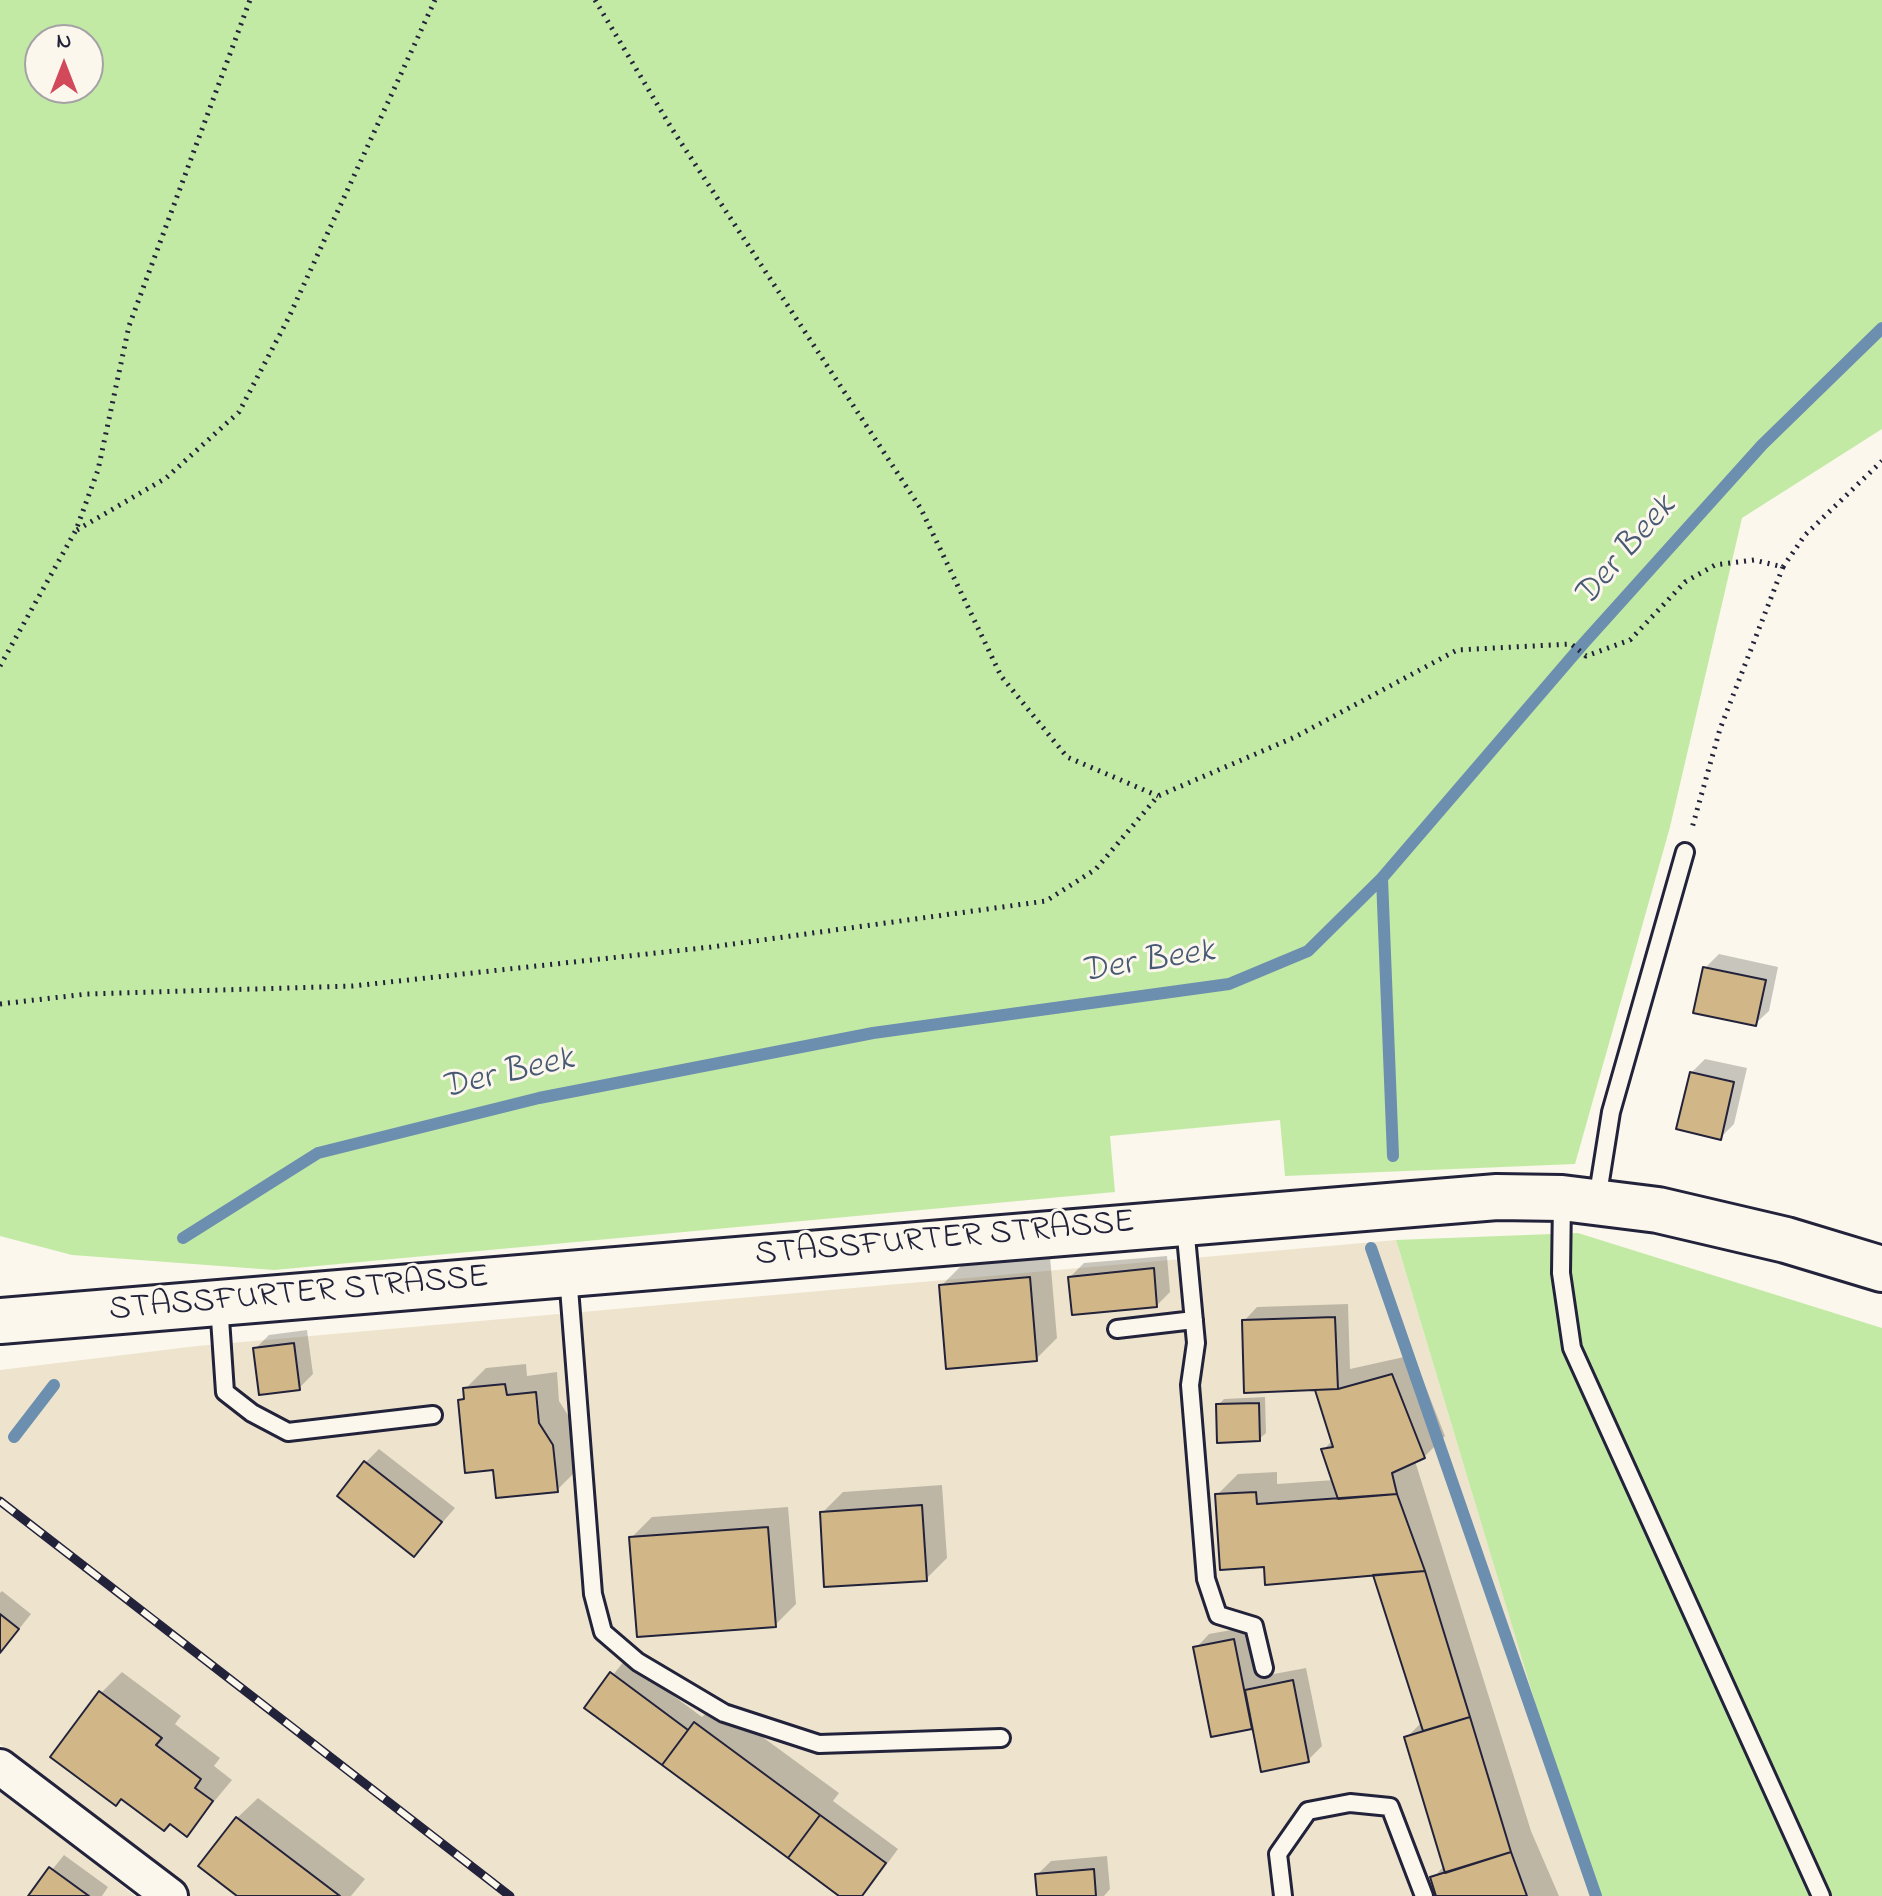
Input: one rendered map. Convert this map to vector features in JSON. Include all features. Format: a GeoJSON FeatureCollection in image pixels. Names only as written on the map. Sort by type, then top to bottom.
{"type":"FeatureCollection","features":[{"type":"Feature","properties":{"kind":"main road","name":"STASSFURTER STRASSE"},"geometry":{"type":"LineString","coordinates":[[0,1321],[1438,1199],[1579,1200],[1723,1223],[1882,1269]]}},
{"type":"Feature","properties":{"kind":"street"},"geometry":{"type":"LineString","coordinates":[[0,1767],[170,1896]]}},
{"type":"Feature","properties":{"kind":"lane"},"geometry":{"type":"LineString","coordinates":[[1685,852],[1611,1112],[1579,1200],[1561,1273],[1572,1348],[1821,1896]]}},
{"type":"Feature","properties":{"kind":"lane"},"geometry":{"type":"LineString","coordinates":[[1185,1220],[1196,1343],[1190,1385],[1206,1579],[1218,1615],[1254,1626],[1264,1668]]}},
{"type":"Feature","properties":{"kind":"lane"},"geometry":{"type":"LineString","coordinates":[[568,1273],[593,1594],[603,1632],[638,1662],[724,1713],[819,1744],[1001,1738]]}},
{"type":"Feature","properties":{"kind":"lane"},"geometry":{"type":"LineString","coordinates":[[219,1302],[225,1392],[252,1413],[288,1432],[433,1415]]}},
{"type":"Feature","properties":{"kind":"lane"},"geometry":{"type":"LineString","coordinates":[[1117,1329],[1194,1320]]}},
{"type":"Feature","properties":{"kind":"lane"},"geometry":{"type":"LineString","coordinates":[[1283,1896],[1278,1854],[1308,1811],[1350,1803],[1390,1807],[1424,1896]]}},
{"type":"Feature","properties":{"kind":"path"},"geometry":{"type":"LineString","coordinates":[[0,666],[76,530],[98,470],[129,326],[250,0]]}},
{"type":"Feature","properties":{"kind":"path"},"geometry":{"type":"LineString","coordinates":[[76,530],[166,478],[239,412],[288,319],[435,0]]}},
{"type":"Feature","properties":{"kind":"path"},"geometry":{"type":"LineString","coordinates":[[595,0],[672,129],[921,509],[1001,676],[1067,757],[1158,796]]}},
{"type":"Feature","properties":{"kind":"path"},"geometry":{"type":"LineString","coordinates":[[1685,852],[1720,729],[1783,567],[1805,535],[1882,461]]}},
{"type":"Feature","properties":{"kind":"path"},"geometry":{"type":"LineString","coordinates":[[0,1004],[87,994],[353,986],[711,947],[1046,901],[1096,869],[1158,796],[1295,737],[1457,650],[1571,644],[1586,656],[1630,640],[1685,582],[1715,565],[1754,560],[1783,567]]}},
{"type":"Feature","properties":{"kind":"shaded area"},"geometry":{"type":"Polygon","coordinates":[[[1396,1240],[1589,1882],[1596,1896],[180,1896],[0,1744],[0,1370],[197,1346],[1396,1240]]]}},
{"type":"Feature","properties":{"kind":"shaded area"},"geometry":{"type":"Polygon","coordinates":[[[0,1787],[135,1896],[0,1896],[0,1787]]]}},
{"type":"Feature","properties":{"kind":"green space"},"geometry":{"type":"Polygon","coordinates":[[[0,0],[1882,0],[1882,429],[1742,518],[1670,827],[1575,1164],[1285,1176],[1280,1120],[1110,1136],[1115,1192],[274,1270],[72,1255],[0,1236],[0,0]]]}},
{"type":"Feature","properties":{"kind":"green space"},"geometry":{"type":"Polygon","coordinates":[[[1578,1233],[1882,1328],[1882,1896],[1596,1896],[1589,1882],[1396,1240],[1578,1233]]]}},
{"type":"Feature","properties":{"kind":"building"},"geometry":{"type":"Polygon","coordinates":[[[1703,967],[1766,980],[1756,1026],[1693,1013],[1703,967]]]}},
{"type":"Feature","properties":{"kind":"building"},"geometry":{"type":"Polygon","coordinates":[[[1690,1072],[1734,1082],[1721,1140],[1676,1129],[1690,1072]]]}},
{"type":"Feature","properties":{"kind":"building"},"geometry":{"type":"Polygon","coordinates":[[[1154,1268],[1157,1307],[1072,1315],[1068,1277],[1154,1268]]]}},
{"type":"Feature","properties":{"kind":"building"},"geometry":{"type":"Polygon","coordinates":[[[1030,1277],[1037,1361],[946,1369],[939,1285],[1030,1277]]]}},
{"type":"Feature","properties":{"kind":"building"},"geometry":{"type":"Polygon","coordinates":[[[1335,1317],[1338,1389],[1244,1393],[1242,1320],[1335,1317]]]}},
{"type":"Feature","properties":{"kind":"building"},"geometry":{"type":"Polygon","coordinates":[[[294,1343],[300,1390],[259,1395],[253,1348],[294,1343]]]}},
{"type":"Feature","properties":{"kind":"building"},"geometry":{"type":"Polygon","coordinates":[[[1392,1374],[1425,1458],[1392,1473],[1397,1494],[1338,1499],[1321,1449],[1333,1447],[1315,1390],[1338,1389],[1392,1374]]]}},
{"type":"Feature","properties":{"kind":"building"},"geometry":{"type":"Polygon","coordinates":[[[505,1384],[507,1395],[536,1392],[539,1423],[553,1445],[558,1492],[496,1498],[493,1470],[465,1473],[458,1400],[464,1399],[463,1388],[505,1384]]]}},
{"type":"Feature","properties":{"kind":"building"},"geometry":{"type":"Polygon","coordinates":[[[1259,1403],[1260,1441],[1217,1443],[1216,1404],[1259,1403]]]}},
{"type":"Feature","properties":{"kind":"building"},"geometry":{"type":"Polygon","coordinates":[[[364,1461],[442,1522],[414,1557],[337,1496],[364,1461]]]}},
{"type":"Feature","properties":{"kind":"building"},"geometry":{"type":"Polygon","coordinates":[[[1256,1492],[1257,1504],[1397,1494],[1425,1571],[1265,1585],[1264,1567],[1220,1570],[1215,1494],[1256,1492]]]}},
{"type":"Feature","properties":{"kind":"building"},"geometry":{"type":"Polygon","coordinates":[[[922,1505],[927,1581],[824,1587],[820,1512],[922,1505]]]}},
{"type":"Feature","properties":{"kind":"building"},"geometry":{"type":"Polygon","coordinates":[[[768,1527],[776,1627],[637,1637],[629,1537],[768,1527]]]}},
{"type":"Feature","properties":{"kind":"building"},"geometry":{"type":"Polygon","coordinates":[[[1425,1571],[1470,1717],[1423,1731],[1373,1575],[1425,1571]]]}},
{"type":"Feature","properties":{"kind":"building"},"geometry":{"type":"Polygon","coordinates":[[[0,1614],[19,1629],[0,1653],[0,1614]]]}},
{"type":"Feature","properties":{"kind":"building"},"geometry":{"type":"Polygon","coordinates":[[[1234,1639],[1252,1729],[1211,1737],[1193,1647],[1234,1639]]]}},
{"type":"Feature","properties":{"kind":"building"},"geometry":{"type":"Polygon","coordinates":[[[610,1672],[688,1730],[662,1765],[584,1708],[610,1672]]]}},
{"type":"Feature","properties":{"kind":"building"},"geometry":{"type":"Polygon","coordinates":[[[1293,1680],[1309,1762],[1261,1772],[1245,1690],[1293,1680]]]}},
{"type":"Feature","properties":{"kind":"building"},"geometry":{"type":"Polygon","coordinates":[[[99,1691],[162,1738],[156,1745],[201,1779],[195,1788],[213,1801],[187,1837],[170,1824],[164,1831],[121,1799],[116,1806],[50,1757],[99,1691]]]}},
{"type":"Feature","properties":{"kind":"building"},"geometry":{"type":"Polygon","coordinates":[[[1470,1717],[1511,1852],[1445,1873],[1404,1737],[1470,1717]]]}},
{"type":"Feature","properties":{"kind":"building"},"geometry":{"type":"Polygon","coordinates":[[[694,1722],[820,1815],[788,1858],[662,1765],[694,1722]]]}},
{"type":"Feature","properties":{"kind":"building"},"geometry":{"type":"Polygon","coordinates":[[[820,1815],[886,1863],[862,1896],[839,1896],[788,1858],[820,1815]]]}},
{"type":"Feature","properties":{"kind":"building"},"geometry":{"type":"Polygon","coordinates":[[[236,1817],[340,1896],[237,1896],[198,1866],[236,1817]]]}},
{"type":"Feature","properties":{"kind":"building"},"geometry":{"type":"Polygon","coordinates":[[[1511,1852],[1527,1896],[1436,1896],[1430,1877],[1511,1852]]]}},
{"type":"Feature","properties":{"kind":"building"},"geometry":{"type":"Polygon","coordinates":[[[49,1867],[89,1896],[28,1896],[49,1867]]]}},
{"type":"Feature","properties":{"kind":"building"},"geometry":{"type":"Polygon","coordinates":[[[1094,1869],[1096,1896],[1037,1896],[1035,1874],[1094,1869]]]}},
{"type":"Feature","properties":{"kind":"waterway","name":"Der Beek"},"geometry":{"type":"LineString","coordinates":[[183,1238],[318,1153],[539,1098],[873,1033],[1229,984],[1308,951],[1382,878],[1583,644],[1762,445],[1882,328]]}},
{"type":"Feature","properties":{"kind":"waterway"},"geometry":{"type":"LineString","coordinates":[[1382,878],[1393,1156]]}},
{"type":"Feature","properties":{"kind":"waterway"},"geometry":{"type":"LineString","coordinates":[[1371,1248],[1596,1896]]}},
{"type":"Feature","properties":{"kind":"waterway","name":"Der Beek"},"geometry":{"type":"LineString","coordinates":[[14,1437],[54,1385]]}},
{"type":"Feature","properties":{"kind":"railway"},"geometry":{"type":"LineString","coordinates":[[0,1501],[510,1896]]}}]}
